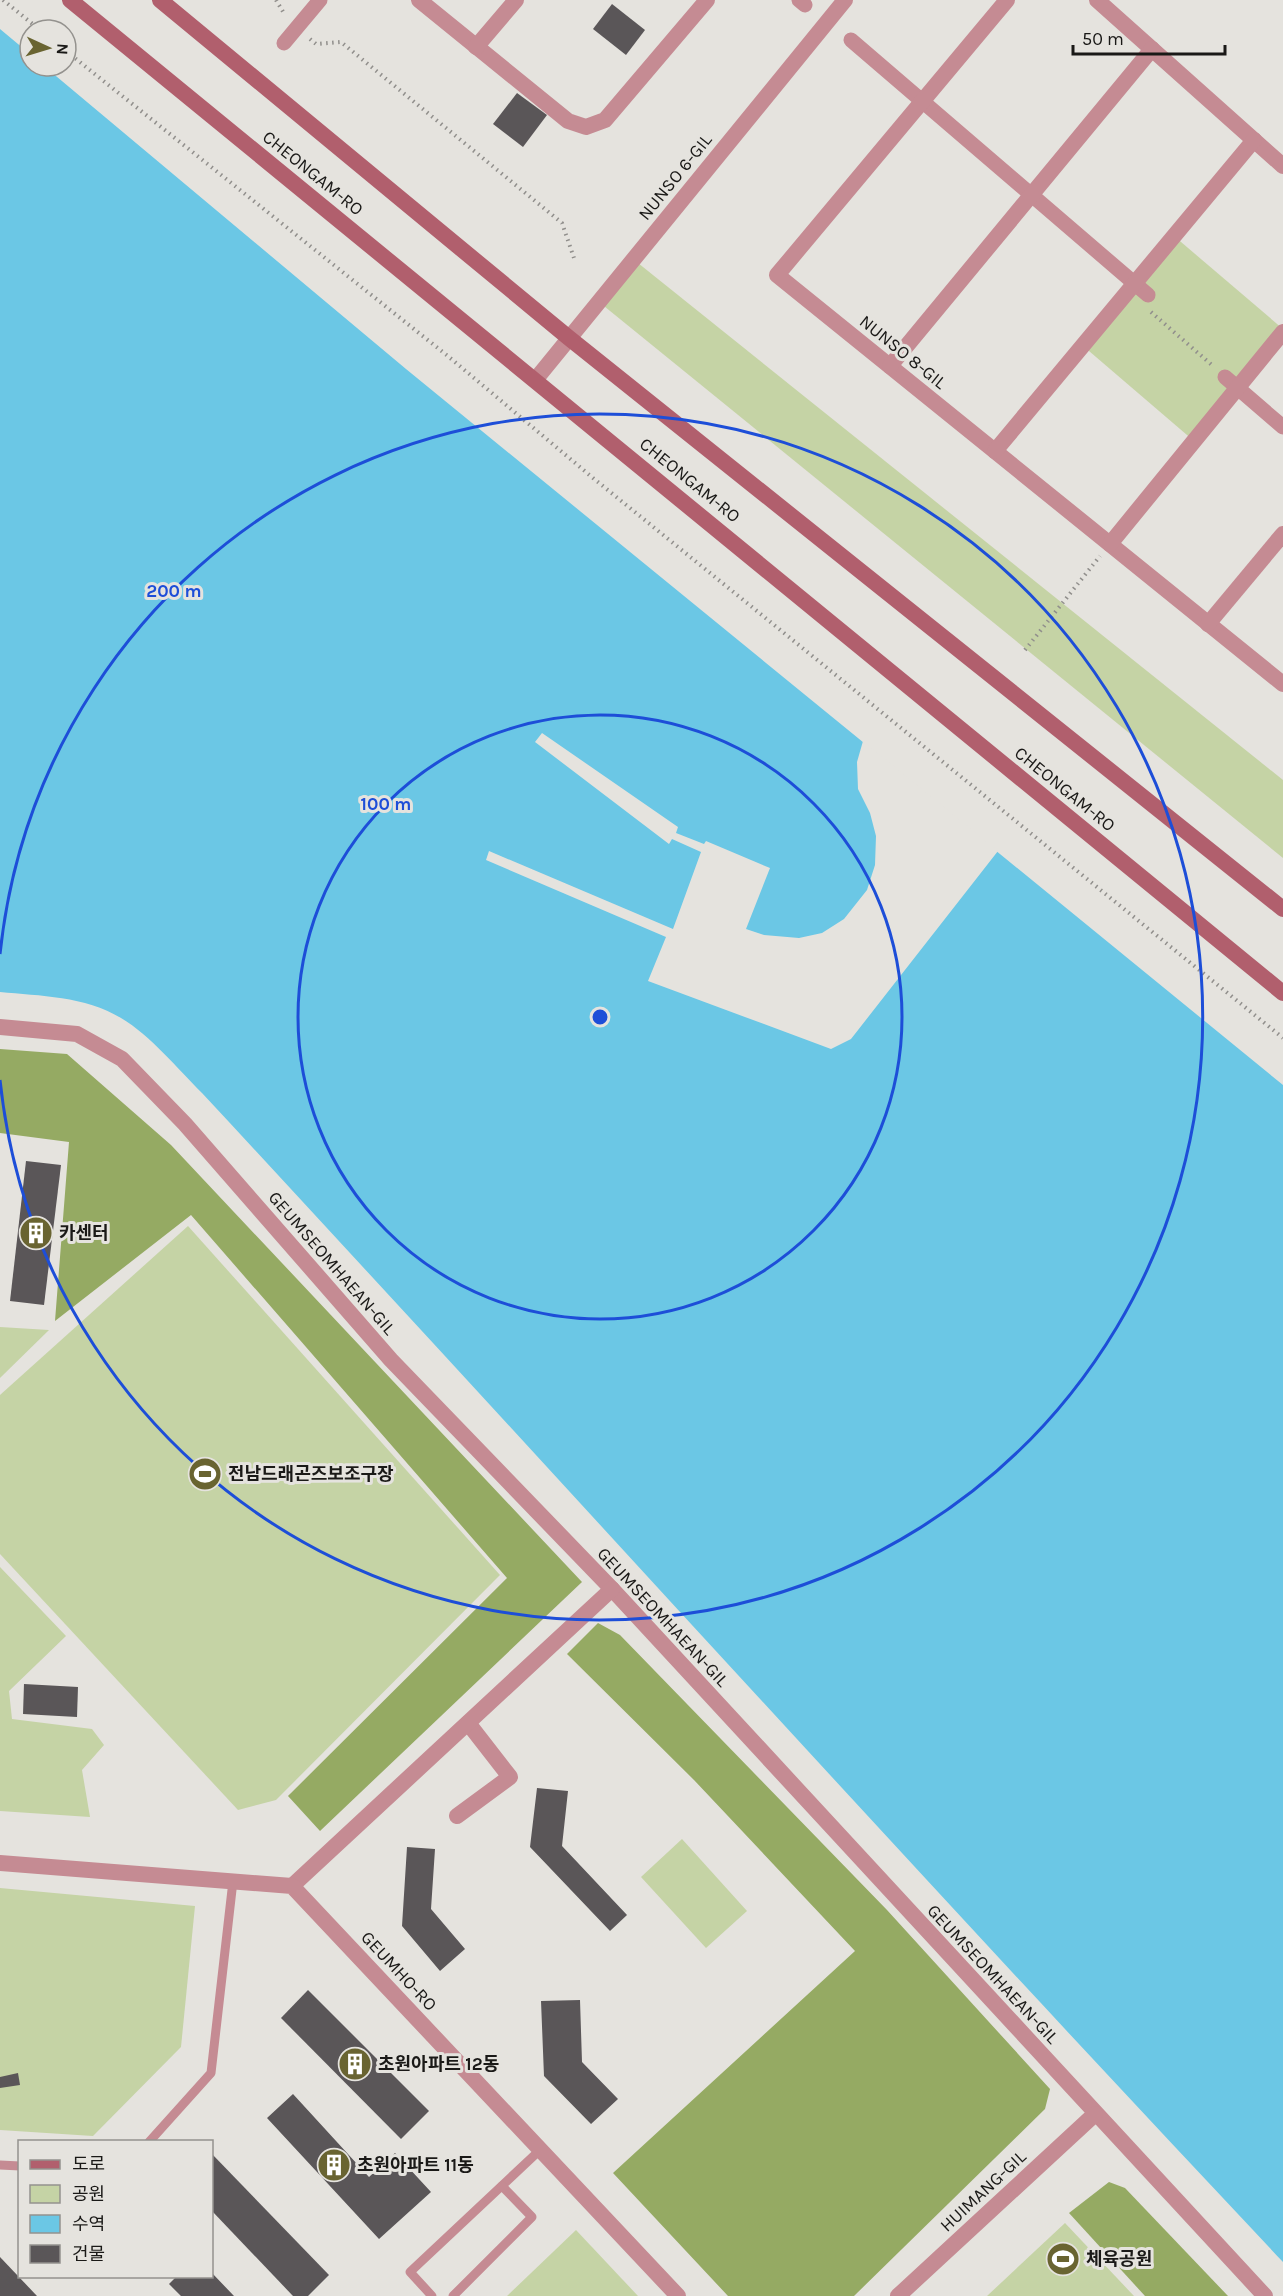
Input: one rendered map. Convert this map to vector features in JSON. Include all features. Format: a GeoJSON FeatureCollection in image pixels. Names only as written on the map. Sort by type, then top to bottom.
{"type":"FeatureCollection","features":[{"type":"Feature","properties":{"kind":"main road","name":"CHEONGAM-RO"},"geometry":{"type":"LineString","coordinates":[[70,0],[536,379],[1283,993]]}},
{"type":"Feature","properties":{"kind":"main road","name":"CHEONGAM-RO"},"geometry":{"type":"LineString","coordinates":[[160,0],[569,338],[1283,909]]}},
{"type":"Feature","properties":{"kind":"street"},"geometry":{"type":"LineString","coordinates":[[284,43],[320,0]]}},
{"type":"Feature","properties":{"kind":"street"},"geometry":{"type":"LineString","coordinates":[[419,0],[568,121],[586,127],[605,120],[707,0]]}},
{"type":"Feature","properties":{"kind":"street"},"geometry":{"type":"LineString","coordinates":[[476,47],[516,0]]}},
{"type":"Feature","properties":{"kind":"street","name":"NUNSO 6-GIL"},"geometry":{"type":"LineString","coordinates":[[536,379],[845,0]]}},
{"type":"Feature","properties":{"kind":"street","name":"NUNSO 8-GIL"},"geometry":{"type":"LineString","coordinates":[[1007,0],[777,275],[1283,684]]}},
{"type":"Feature","properties":{"kind":"street"},"geometry":{"type":"LineString","coordinates":[[1097,0],[1283,166]]}},
{"type":"Feature","properties":{"kind":"street"},"geometry":{"type":"LineString","coordinates":[[851,40],[1148,295]]}},
{"type":"Feature","properties":{"kind":"street"},"geometry":{"type":"LineString","coordinates":[[890,366],[1152,49]]}},
{"type":"Feature","properties":{"kind":"street"},"geometry":{"type":"LineString","coordinates":[[994,451],[1254,140]]}},
{"type":"Feature","properties":{"kind":"street"},"geometry":{"type":"LineString","coordinates":[[1110,544],[1283,332]]}},
{"type":"Feature","properties":{"kind":"street"},"geometry":{"type":"LineString","coordinates":[[1225,377],[1283,427]]}},
{"type":"Feature","properties":{"kind":"street"},"geometry":{"type":"LineString","coordinates":[[1209,624],[1283,534]]}},
{"type":"Feature","properties":{"kind":"street","name":"GEUMSEOMHAEAN-GIL"},"geometry":{"type":"LineString","coordinates":[[0,1027],[77,1034],[122,1059],[184,1125],[391,1360],[612,1589],[1265,2296]]}},
{"type":"Feature","properties":{"kind":"street"},"geometry":{"type":"LineString","coordinates":[[0,1863],[292,1886],[612,1589]]}},
{"type":"Feature","properties":{"kind":"street"},"geometry":{"type":"LineString","coordinates":[[457,1816],[510,1777],[468,1723]]}},
{"type":"Feature","properties":{"kind":"street","name":"GEUMHO-RO"},"geometry":{"type":"LineString","coordinates":[[292,1886],[678,2296]]}},
{"type":"Feature","properties":{"kind":"street","name":"HUIMANG-GIL"},"geometry":{"type":"LineString","coordinates":[[898,2296],[1095,2114]]}},
{"type":"Feature","properties":{"kind":"lane"},"geometry":{"type":"LineString","coordinates":[[151,2140],[211,2073],[233,1881]]}},
{"type":"Feature","properties":{"kind":"lane"},"geometry":{"type":"LineString","coordinates":[[432,2296],[410,2272],[540,2150]]}},
{"type":"Feature","properties":{"kind":"lane"},"geometry":{"type":"LineString","coordinates":[[0,2165],[18,2166]]}},
{"type":"Feature","properties":{"kind":"lane"},"geometry":{"type":"LineString","coordinates":[[453,2296],[532,2217],[502,2186]]}},
{"type":"Feature","properties":{"kind":"path"},"geometry":{"type":"LineString","coordinates":[[3,0],[25,18]]}},
{"type":"Feature","properties":{"kind":"path"},"geometry":{"type":"LineString","coordinates":[[276,0],[287,18],[316,44],[341,42],[562,223],[575,261]]}},
{"type":"Feature","properties":{"kind":"path"},"geometry":{"type":"LineString","coordinates":[[78,61],[449,357],[593,478],[1283,1038]]}},
{"type":"Feature","properties":{"kind":"path"},"geometry":{"type":"LineString","coordinates":[[1148,295],[1141,303],[1225,377]]}},
{"type":"Feature","properties":{"kind":"path"},"geometry":{"type":"LineString","coordinates":[[1024,650],[1110,544]]}},
{"type":"Feature","properties":{"kind":"green space"},"geometry":{"type":"Polygon","coordinates":[[[1174,236],[1283,329],[1194,441],[1082,345],[1174,236]]]}},
{"type":"Feature","properties":{"kind":"green space"},"geometry":{"type":"Polygon","coordinates":[[[633,259],[1283,780],[1283,858],[599,302],[633,259]]]}},
{"type":"Feature","properties":{"kind":"green space"},"geometry":{"type":"Polygon","coordinates":[[[0,1049],[67,1054],[171,1145],[582,1582],[320,1831],[288,1796],[507,1578],[191,1215],[55,1321],[69,1142],[0,1133],[0,1049]]]}},
{"type":"Feature","properties":{"kind":"green space","name":"전남드래곤즈보조구장"},"geometry":{"type":"Polygon","coordinates":[[[188,1226],[500,1575],[276,1800],[238,1810],[0,1554],[0,1395],[188,1226]]]}},
{"type":"Feature","properties":{"kind":"green space"},"geometry":{"type":"Polygon","coordinates":[[[0,1327],[49,1330],[0,1378],[0,1327]]]}},
{"type":"Feature","properties":{"kind":"green space"},"geometry":{"type":"Polygon","coordinates":[[[0,1567],[66,1636],[9,1691],[12,1719],[92,1729],[104,1745],[82,1770],[90,1817],[0,1811],[0,1567]]]}},
{"type":"Feature","properties":{"kind":"green space"},"geometry":{"type":"Polygon","coordinates":[[[598,1623],[620,1635],[887,1910],[1050,2089],[1045,2109],[854,2296],[728,2296],[613,2173],[855,1951],[694,1780],[567,1654],[598,1623]]]}},
{"type":"Feature","properties":{"kind":"green space"},"geometry":{"type":"Polygon","coordinates":[[[682,1839],[747,1911],[706,1948],[641,1877],[682,1839]]]}},
{"type":"Feature","properties":{"kind":"green space"},"geometry":{"type":"Polygon","coordinates":[[[0,1888],[195,1906],[181,2047],[93,2136],[0,2130],[0,1888]]]}},
{"type":"Feature","properties":{"kind":"green space"},"geometry":{"type":"Polygon","coordinates":[[[1109,2182],[1125,2188],[1228,2296],[1145,2296],[1069,2213],[1109,2182]]]}},
{"type":"Feature","properties":{"kind":"green space","name":"체육공원"},"geometry":{"type":"Polygon","coordinates":[[[1065,2223],[1134,2296],[987,2296],[1065,2223]]]}},
{"type":"Feature","properties":{"kind":"green space"},"geometry":{"type":"Polygon","coordinates":[[[576,2230],[638,2296],[507,2296],[576,2230]]]}},
{"type":"Feature","properties":{"kind":"water"},"geometry":{"type":"Polygon","coordinates":[[[0,29],[18,44],[18,78],[58,78],[406,369],[1283,1085],[1283,2262],[163,1053],[132,1025],[93,1005],[62,998],[0,992],[0,29]]]}},
{"type":"Feature","properties":{"kind":"pier"},"geometry":{"type":"Polygon","coordinates":[[[542,733],[678,827],[676,833],[704,844],[706,841],[770,868],[746,929],[764,935],[799,938],[822,933],[844,919],[867,890],[875,865],[876,836],[870,813],[858,789],[857,762],[863,741],[998,851],[851,1039],[831,1049],[648,981],[666,937],[486,860],[489,851],[673,929],[701,852],[672,839],[669,844],[535,742],[542,733]]]}},
{"type":"Feature","properties":{"kind":"building"},"geometry":{"type":"Polygon","coordinates":[[[612,4],[645,30],[626,55],[593,29],[612,4]]]}},
{"type":"Feature","properties":{"kind":"building"},"geometry":{"type":"Polygon","coordinates":[[[517,93],[547,115],[523,147],[493,124],[517,93]]]}},
{"type":"Feature","properties":{"kind":"building","name":"카센터"},"geometry":{"type":"Polygon","coordinates":[[[26,1161],[61,1165],[44,1305],[10,1301],[26,1161]]]}},
{"type":"Feature","properties":{"kind":"building"},"geometry":{"type":"Polygon","coordinates":[[[24,1684],[78,1687],[77,1717],[23,1714],[24,1684]]]}},
{"type":"Feature","properties":{"kind":"building"},"geometry":{"type":"Polygon","coordinates":[[[537,1788],[568,1791],[562,1846],[627,1915],[610,1931],[530,1847],[537,1788]]]}},
{"type":"Feature","properties":{"kind":"building"},"geometry":{"type":"Polygon","coordinates":[[[407,1847],[435,1849],[431,1909],[465,1949],[440,1971],[402,1926],[407,1847]]]}},
{"type":"Feature","properties":{"kind":"building","name":"초원아파트 12동"},"geometry":{"type":"Polygon","coordinates":[[[308,1990],[429,2111],[401,2139],[281,2018],[308,1990]]]}},
{"type":"Feature","properties":{"kind":"building"},"geometry":{"type":"Polygon","coordinates":[[[580,2000],[582,2062],[618,2099],[591,2124],[544,2076],[541,2001],[580,2000]]]}},
{"type":"Feature","properties":{"kind":"building"},"geometry":{"type":"Polygon","coordinates":[[[18,2073],[20,2085],[0,2088],[0,2077],[18,2073]]]}},
{"type":"Feature","properties":{"kind":"building","name":"초원아파트 11동"},"geometry":{"type":"Polygon","coordinates":[[[293,2094],[369,2177],[395,2153],[431,2192],[379,2239],[267,2118],[293,2094]]]}},
{"type":"Feature","properties":{"kind":"building"},"geometry":{"type":"Polygon","coordinates":[[[213,2155],[329,2275],[308,2296],[293,2296],[213,2212],[213,2155]]]}},
{"type":"Feature","properties":{"kind":"building"},"geometry":{"type":"Polygon","coordinates":[[[0,2257],[37,2296],[0,2296],[0,2257]]]}},
{"type":"Feature","properties":{"kind":"building"},"geometry":{"type":"Polygon","coordinates":[[[213,2274],[234,2296],[181,2296],[169,2284],[175,2278],[213,2278],[213,2274]]]}},
{"type":"Feature","properties":{"kind":"place","name":"카센터"},"geometry":{"type":"Point","coordinates":[36,1233]}},
{"type":"Feature","properties":{"kind":"place","name":"전남드래곤즈보조구장"},"geometry":{"type":"Point","coordinates":[205,1474]}},
{"type":"Feature","properties":{"kind":"place","name":"초원아파트 12동"},"geometry":{"type":"Point","coordinates":[355,2064]}},
{"type":"Feature","properties":{"kind":"place","name":"초원아파트 11동"},"geometry":{"type":"Point","coordinates":[334,2165]}},
{"type":"Feature","properties":{"kind":"place","name":"체육공원"},"geometry":{"type":"Point","coordinates":[1063,2259]}}]}
